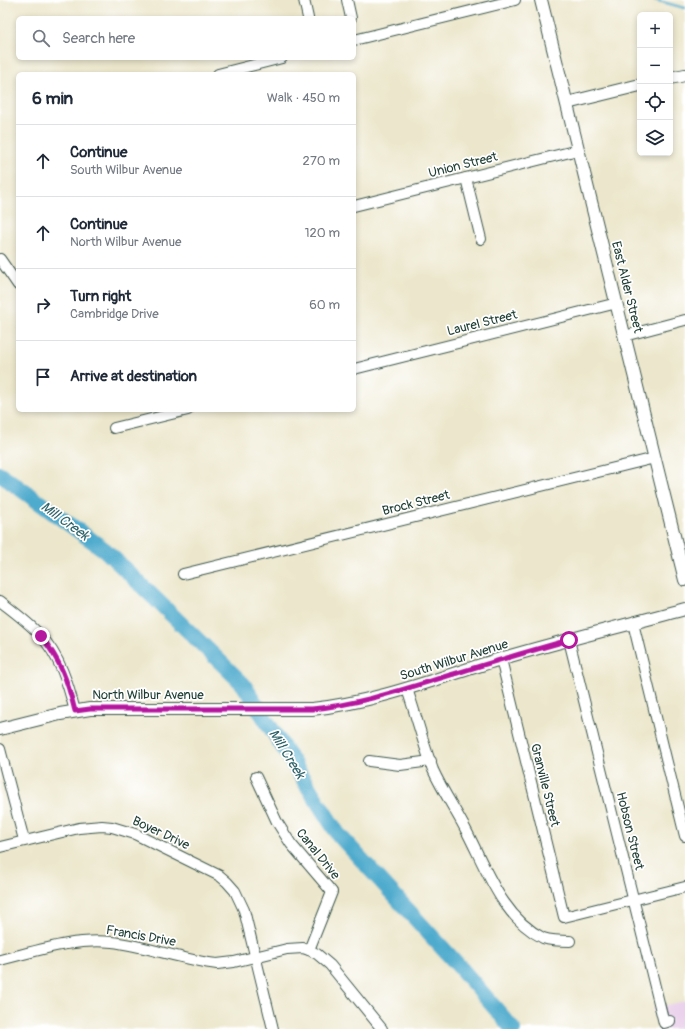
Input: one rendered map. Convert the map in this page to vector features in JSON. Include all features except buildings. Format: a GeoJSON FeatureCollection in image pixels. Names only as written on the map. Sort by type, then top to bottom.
{"type":"FeatureCollection","features":[{"type":"Feature","properties":{"kind":"main road","name":"East Alder Street"},"geometry":{"type":"LineString","coordinates":[[541,0],[685,580]]}},
{"type":"Feature","properties":{"kind":"main road"},"geometry":{"type":"LineString","coordinates":[[673,77],[685,75]]}},
{"type":"Feature","properties":{"kind":"main road"},"geometry":{"type":"LineString","coordinates":[[567,103],[637,86]]}},
{"type":"Feature","properties":{"kind":"main road","name":"South Wilbur Avenue"},"geometry":{"type":"LineString","coordinates":[[227,709],[312,709],[334,707],[373,699],[501,659],[685,610]]}},
{"type":"Feature","properties":{"kind":"main road","name":"North Wilbur Avenue"},"geometry":{"type":"LineString","coordinates":[[0,730],[75,711],[90,709],[227,709]]}},
{"type":"Feature","properties":{"kind":"street"},"geometry":{"type":"LineString","coordinates":[[304,0],[308,16]]}},
{"type":"Feature","properties":{"kind":"street"},"geometry":{"type":"LineString","coordinates":[[347,0],[351,16]]}},
{"type":"Feature","properties":{"kind":"street"},"geometry":{"type":"LineString","coordinates":[[356,40],[515,0]]}},
{"type":"Feature","properties":{"kind":"street"},"geometry":{"type":"LineString","coordinates":[[226,72],[274,60]]}},
{"type":"Feature","properties":{"kind":"street","name":"Union Street"},"geometry":{"type":"LineString","coordinates":[[356,206],[578,150]]}},
{"type":"Feature","properties":{"kind":"street"},"geometry":{"type":"LineString","coordinates":[[466,178],[481,239]]}},
{"type":"Feature","properties":{"kind":"street"},"geometry":{"type":"LineString","coordinates":[[0,259],[16,282]]}},
{"type":"Feature","properties":{"kind":"street","name":"Laurel Street"},"geometry":{"type":"LineString","coordinates":[[356,369],[616,304]]}},
{"type":"Feature","properties":{"kind":"street"},"geometry":{"type":"LineString","coordinates":[[624,336],[685,320]]}},
{"type":"Feature","properties":{"kind":"street"},"geometry":{"type":"LineString","coordinates":[[114,428],[180,412]]}},
{"type":"Feature","properties":{"kind":"street","name":"Brock Street"},"geometry":{"type":"LineString","coordinates":[[183,574],[655,458]]}},
{"type":"Feature","properties":{"kind":"street"},"geometry":{"type":"LineString","coordinates":[[0,600],[32,627],[41,636],[51,650],[66,677],[75,711]]}},
{"type":"Feature","properties":{"kind":"street"},"geometry":{"type":"LineString","coordinates":[[633,623],[685,836]]}},
{"type":"Feature","properties":{"kind":"street","name":"Hobson Street"},"geometry":{"type":"LineString","coordinates":[[569,640],[664,1023],[670,1021]]}},
{"type":"Feature","properties":{"kind":"street","name":"Granville Street"},"geometry":{"type":"LineString","coordinates":[[501,659],[564,917],[634,899]]}},
{"type":"Feature","properties":{"kind":"street"},"geometry":{"type":"LineString","coordinates":[[407,689],[431,761],[442,787],[468,834],[490,880],[504,902],[531,930],[544,938],[557,941],[570,941]]}},
{"type":"Feature","properties":{"kind":"street"},"geometry":{"type":"LineString","coordinates":[[0,749],[24,840]]}},
{"type":"Feature","properties":{"kind":"street"},"geometry":{"type":"LineString","coordinates":[[369,761],[400,765],[431,761]]}},
{"type":"Feature","properties":{"kind":"street","name":"Canal Drive"},"geometry":{"type":"LineString","coordinates":[[256,776],[277,822],[291,844],[332,892],[309,950]]}},
{"type":"Feature","properties":{"kind":"street","name":"Boyer Drive"},"geometry":{"type":"LineString","coordinates":[[0,846],[80,828],[102,826],[112,827],[135,834],[212,871],[227,882],[235,891],[244,910],[273,1029]]}},
{"type":"Feature","properties":{"kind":"street"},"geometry":{"type":"LineString","coordinates":[[634,899],[685,887]]}},
{"type":"Feature","properties":{"kind":"street","name":"Francis Drive"},"geometry":{"type":"LineString","coordinates":[[0,960],[64,944],[101,942],[113,942],[218,964],[291,949],[303,948],[309,950]]}},
{"type":"Feature","properties":{"kind":"street"},"geometry":{"type":"LineString","coordinates":[[309,950],[330,964],[382,1029]]}},
{"type":"Feature","properties":{"kind":"shaded area"},"geometry":{"type":"Polygon","coordinates":[[[685,1001],[685,1029],[658,1029],[653,1008],[685,1001]]]}},
{"type":"Feature","properties":{"kind":"waterway"},"geometry":{"type":"LineString","coordinates":[[655,0],[685,8]]}},
{"type":"Feature","properties":{"kind":"waterway","name":"Mill Creek"},"geometry":{"type":"LineString","coordinates":[[0,474],[105,550],[243,684],[338,834],[458,965],[513,1029]]}},
{"type":"Feature","properties":{"kind":"route"},"geometry":{"type":"LineString","coordinates":[[41,636],[51,650],[66,677],[75,711],[90,709],[312,709],[334,707],[373,699],[501,659],[569,640]]}}]}
